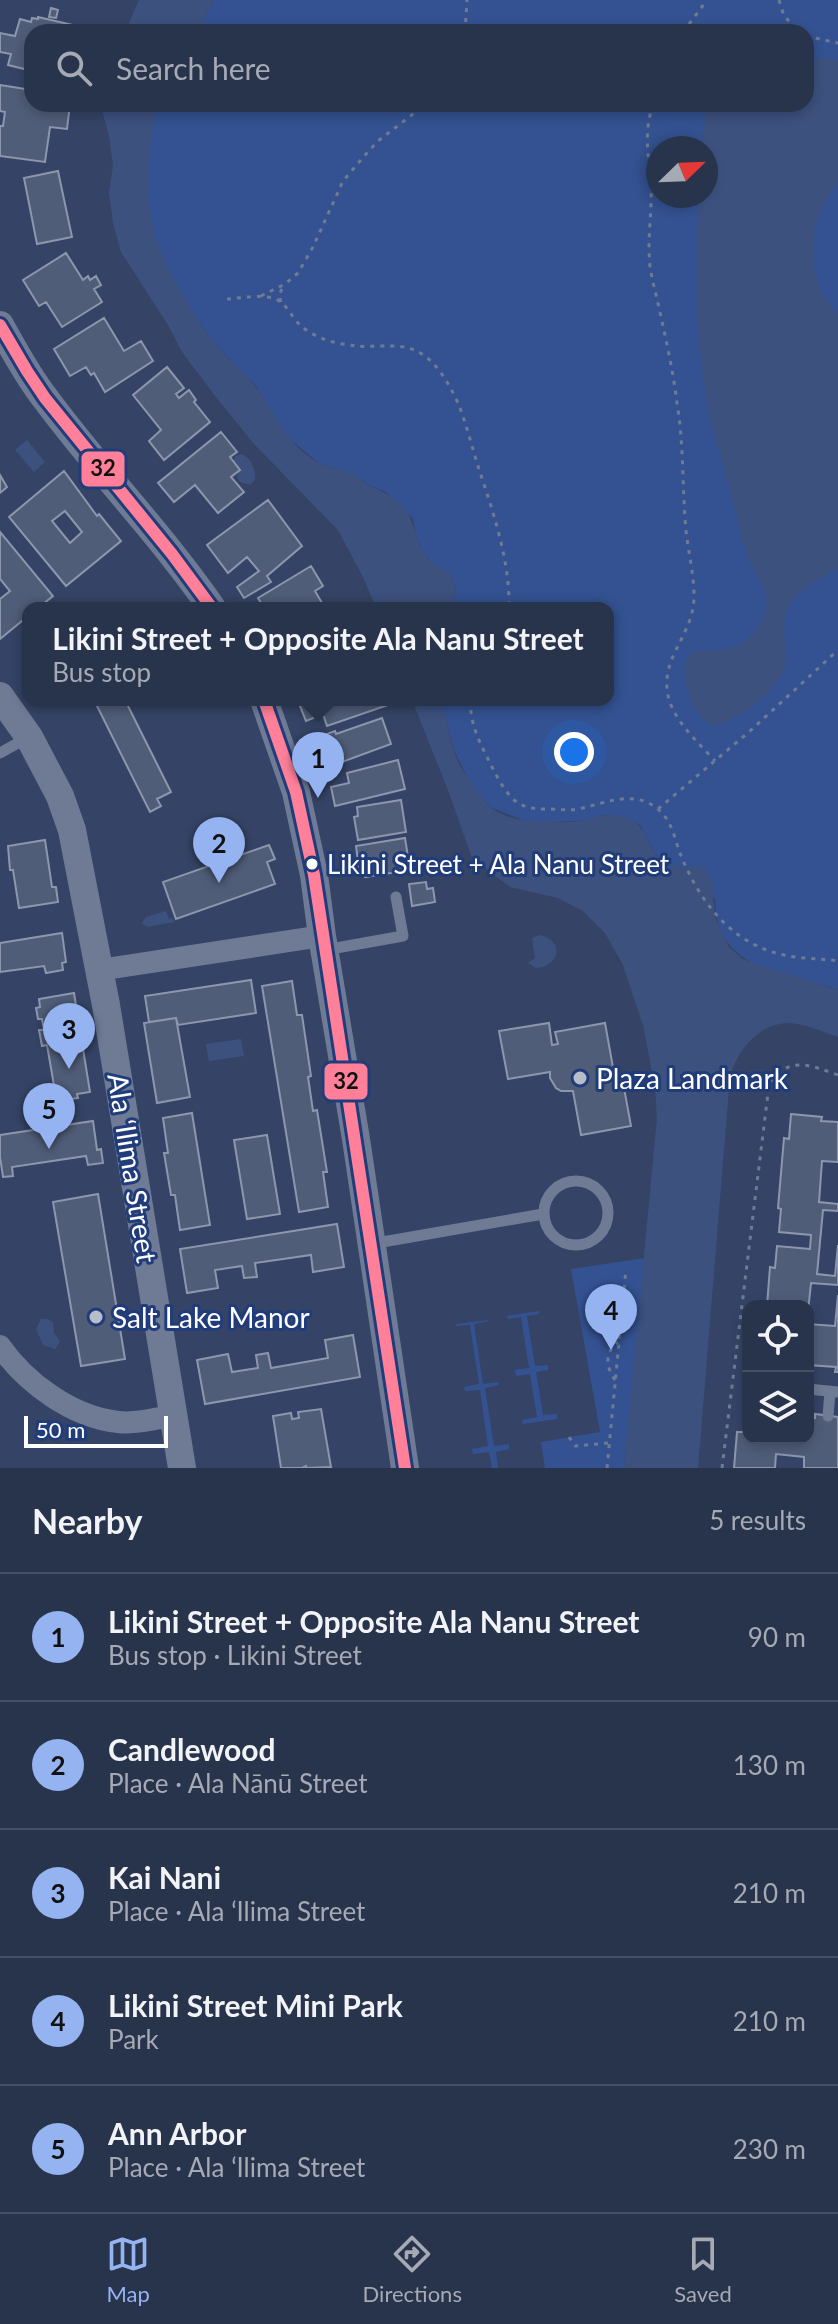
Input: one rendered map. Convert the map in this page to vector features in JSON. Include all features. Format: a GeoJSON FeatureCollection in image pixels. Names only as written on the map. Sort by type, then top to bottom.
{"type":"FeatureCollection","features":[{"type":"Feature","properties":{"kind":"street"},"geometry":{"type":"LineString","coordinates":[[0,325],[44,398],[190,575],[208,602]]}},
{"type":"Feature","properties":{"kind":"street","name":"Ala ʻIlima Street"},"geometry":{"type":"LineString","coordinates":[[0,696],[29,737],[71,824],[99,970],[182,1468]]}},
{"type":"Feature","properties":{"kind":"street"},"geometry":{"type":"LineString","coordinates":[[266,706],[300,806],[314,875],[405,1468]]}},
{"type":"Feature","properties":{"kind":"street"},"geometry":{"type":"LineString","coordinates":[[99,970],[323,943]]}},
{"type":"Feature","properties":{"kind":"street"},"geometry":{"type":"LineString","coordinates":[[0,1346],[34,1383],[71,1407],[119,1422],[173,1415]]}},
{"type":"Feature","properties":{"kind":"lane"},"geometry":{"type":"LineString","coordinates":[[0,753],[29,737]]}},
{"type":"Feature","properties":{"kind":"lane"},"geometry":{"type":"LineString","coordinates":[[323,943],[403,936],[396,897]]}},
{"type":"Feature","properties":{"kind":"lane"},"geometry":{"type":"LineString","coordinates":[[567,1182],[588,1183],[604,1197],[608,1207],[605,1228],[590,1243],[579,1246],[559,1241],[551,1234],[543,1214],[550,1194],[557,1186],[567,1182]]}},
{"type":"Feature","properties":{"kind":"lane"},"geometry":{"type":"LineString","coordinates":[[371,1244],[543,1214]]}},
{"type":"Feature","properties":{"kind":"lane"},"geometry":{"type":"LineString","coordinates":[[814,1390],[834,1392],[828,1416]]}},
{"type":"Feature","properties":{"kind":"path"},"geometry":{"type":"LineString","coordinates":[[466,24],[467,0]]}},
{"type":"Feature","properties":{"kind":"path"},"geometry":{"type":"LineString","coordinates":[[689,24],[707,0]]}},
{"type":"Feature","properties":{"kind":"path"},"geometry":{"type":"LineString","coordinates":[[779,0],[784,16],[792,24]]}},
{"type":"Feature","properties":{"kind":"path"},"geometry":{"type":"LineString","coordinates":[[814,38],[838,43]]}},
{"type":"Feature","properties":{"kind":"path"},"geometry":{"type":"LineString","coordinates":[[282,303],[280,290],[298,273],[306,260],[334,198],[349,174],[378,141],[416,112]]}},
{"type":"Feature","properties":{"kind":"path"},"geometry":{"type":"LineString","coordinates":[[650,112],[646,139],[651,190],[650,269],[679,412],[686,530],[694,594],[690,622],[669,668],[667,694],[681,724],[715,761]]}},
{"type":"Feature","properties":{"kind":"path"},"geometry":{"type":"LineString","coordinates":[[259,297],[285,284]]}},
{"type":"Feature","properties":{"kind":"path"},"geometry":{"type":"LineString","coordinates":[[227,299],[275,299],[282,303],[300,326],[325,339],[356,346],[412,349],[423,355],[443,376],[460,409],[495,522],[508,576],[509,602]]}},
{"type":"Feature","properties":{"kind":"path"},"geometry":{"type":"LineString","coordinates":[[658,809],[838,650]]}},
{"type":"Feature","properties":{"kind":"path"},"geometry":{"type":"LineString","coordinates":[[471,706],[472,721],[480,744],[506,791],[524,807],[571,810],[600,802],[632,799],[658,809],[671,826],[682,857],[709,906],[736,934],[750,944],[782,955],[838,961]]}},
{"type":"Feature","properties":{"kind":"path"},"geometry":{"type":"LineString","coordinates":[[722,1468],[769,1085],[784,1067],[796,1065],[838,1075]]}},
{"type":"Feature","properties":{"kind":"path"},"geometry":{"type":"LineString","coordinates":[[607,1468],[626,1269]]}},
{"type":"Feature","properties":{"kind":"path"},"geometry":{"type":"LineString","coordinates":[[615,1380],[607,1363],[608,1353],[619,1341]]}},
{"type":"Feature","properties":{"kind":"path"},"geometry":{"type":"LineString","coordinates":[[569,1437],[575,1446],[609,1443]]}},
{"type":"Feature","properties":{"kind":"shaded area"},"geometry":{"type":"Polygon","coordinates":[[[139,0],[214,0],[200,24],[128,24],[139,0]]]}},
{"type":"Feature","properties":{"kind":"shaded area"},"geometry":{"type":"Polygon","coordinates":[[[214,0],[838,0],[838,990],[776,972],[740,955],[727,942],[718,923],[715,899],[687,868],[670,866],[656,856],[640,825],[625,817],[605,815],[589,820],[539,823],[522,820],[490,807],[468,779],[453,748],[443,706],[614,706],[614,602],[453,602],[456,589],[450,574],[435,566],[423,552],[413,519],[386,492],[355,475],[320,464],[287,437],[256,386],[213,342],[165,265],[147,205],[146,173],[155,112],[814,112],[814,24],[200,24],[214,0]]]}},
{"type":"Feature","properties":{"kind":"shaded area"},"geometry":{"type":"Polygon","coordinates":[[[814,59],[838,60],[838,177],[818,218],[813,262],[821,290],[838,313],[838,568],[806,588],[790,604],[784,626],[786,663],[778,681],[761,699],[740,714],[722,723],[712,724],[698,713],[688,692],[686,661],[695,652],[722,650],[744,642],[760,624],[767,601],[742,538],[704,382],[698,302],[699,208],[718,208],[718,136],[702,136],[705,112],[814,112],[814,59]]]}},
{"type":"Feature","properties":{"kind":"shaded area"},"geometry":{"type":"Polygon","coordinates":[[[103,112],[156,112],[147,178],[151,221],[167,266],[188,303],[204,329],[254,385],[297,446],[323,465],[354,474],[405,508],[425,555],[450,574],[456,589],[453,602],[374,602],[338,530],[254,444],[182,352],[121,252],[109,193],[113,165],[103,112]]]}},
{"type":"Feature","properties":{"kind":"shaded area"},"geometry":{"type":"Polygon","coordinates":[[[27,440],[45,462],[34,472],[15,450],[27,440]]]}},
{"type":"Feature","properties":{"kind":"shaded area"},"geometry":{"type":"Polygon","coordinates":[[[242,454],[254,468],[255,480],[250,485],[240,482],[237,477],[239,470],[233,462],[235,456],[242,454]]]}},
{"type":"Feature","properties":{"kind":"shaded area"},"geometry":{"type":"Polygon","coordinates":[[[414,706],[443,706],[457,759],[488,805],[496,811],[516,819],[538,822],[570,822],[618,815],[636,823],[658,858],[682,867],[704,866],[712,881],[715,917],[729,947],[743,959],[838,990],[838,1037],[800,1024],[777,1024],[751,1040],[738,1057],[730,1076],[698,1468],[624,1468],[657,1118],[655,1087],[643,1025],[623,965],[605,933],[583,911],[558,898],[510,887],[472,858],[414,706]]]}},
{"type":"Feature","properties":{"kind":"shaded area"},"geometry":{"type":"Polygon","coordinates":[[[166,911],[174,922],[147,927],[142,923],[146,917],[166,911]]]}},
{"type":"Feature","properties":{"kind":"shaded area"},"geometry":{"type":"Polygon","coordinates":[[[540,935],[553,942],[556,953],[550,963],[536,968],[528,963],[535,958],[532,938],[540,935]]]}},
{"type":"Feature","properties":{"kind":"shaded area"},"geometry":{"type":"Polygon","coordinates":[[[241,1039],[244,1056],[209,1061],[206,1044],[241,1039]]]}},
{"type":"Feature","properties":{"kind":"shaded area"},"geometry":{"type":"Polygon","coordinates":[[[645,1258],[624,1468],[545,1468],[541,1442],[600,1432],[571,1269],[645,1258]]]}},
{"type":"Feature","properties":{"kind":"shaded area"},"geometry":{"type":"Polygon","coordinates":[[[539,1311],[539,1314],[527,1316],[535,1366],[548,1365],[548,1370],[536,1372],[543,1415],[557,1414],[557,1419],[523,1424],[522,1420],[537,1417],[530,1374],[516,1376],[515,1370],[529,1368],[521,1317],[508,1319],[507,1316],[539,1311]]]}},
{"type":"Feature","properties":{"kind":"shaded area"},"geometry":{"type":"Polygon","coordinates":[[[41,1319],[53,1323],[54,1333],[60,1342],[55,1349],[43,1345],[36,1329],[41,1319]]]}},
{"type":"Feature","properties":{"kind":"shaded area"},"geometry":{"type":"Polygon","coordinates":[[[488,1320],[474,1324],[483,1384],[498,1382],[499,1385],[485,1388],[494,1446],[509,1444],[509,1449],[496,1452],[498,1468],[492,1468],[489,1452],[473,1454],[472,1449],[488,1446],[480,1390],[465,1391],[464,1387],[479,1384],[470,1325],[456,1326],[488,1320]]]}},
{"type":"Feature","properties":{"kind":"building"},"geometry":{"type":"Polygon","coordinates":[[[51,8],[58,10],[56,18],[49,17],[51,8]]]}},
{"type":"Feature","properties":{"kind":"building"},"geometry":{"type":"Polygon","coordinates":[[[32,18],[68,24],[24,24],[24,69],[8,65],[11,54],[0,52],[0,33],[15,36],[20,19],[31,22],[32,18]]]}},
{"type":"Feature","properties":{"kind":"building"},"geometry":{"type":"Polygon","coordinates":[[[0,85],[24,89],[24,112],[69,112],[67,129],[50,127],[45,162],[0,156],[0,126],[3,126],[5,112],[0,111],[0,85]]]}},
{"type":"Feature","properties":{"kind":"building"},"geometry":{"type":"Polygon","coordinates":[[[58,171],[72,237],[37,244],[24,178],[58,171]]]}},
{"type":"Feature","properties":{"kind":"building"},"geometry":{"type":"Polygon","coordinates":[[[66,253],[83,280],[96,276],[101,285],[94,289],[102,302],[62,327],[46,302],[39,306],[23,280],[66,253]]]}},
{"type":"Feature","properties":{"kind":"building"},"geometry":{"type":"Polygon","coordinates":[[[104,318],[124,351],[141,341],[153,361],[105,392],[94,373],[91,375],[86,367],[70,376],[54,349],[104,318]]]}},
{"type":"Feature","properties":{"kind":"building"},"geometry":{"type":"Polygon","coordinates":[[[167,367],[184,388],[176,394],[179,398],[189,390],[196,400],[194,402],[210,422],[164,460],[149,441],[161,430],[133,395],[167,367]]]}},
{"type":"Feature","properties":{"kind":"building"},"geometry":{"type":"Polygon","coordinates":[[[221,432],[237,452],[230,457],[240,470],[231,477],[244,492],[218,513],[195,485],[174,502],[158,483],[221,432]]]}},
{"type":"Feature","properties":{"kind":"building"},"geometry":{"type":"Polygon","coordinates":[[[64,471],[97,516],[99,514],[121,541],[66,586],[9,517],[64,471]],[[65,511],[52,521],[70,543],[82,532],[65,511]]]}},
{"type":"Feature","properties":{"kind":"building"},"geometry":{"type":"Polygon","coordinates":[[[0,475],[7,487],[0,493],[0,475]]]}},
{"type":"Feature","properties":{"kind":"building"},"geometry":{"type":"Polygon","coordinates":[[[268,500],[302,546],[267,576],[271,582],[244,598],[237,587],[259,571],[247,557],[228,573],[207,545],[268,500]]]}},
{"type":"Feature","properties":{"kind":"building"},"geometry":{"type":"Polygon","coordinates":[[[0,532],[53,596],[46,602],[22,602],[22,621],[0,639],[0,599],[10,591],[0,579],[0,532]]]}},
{"type":"Feature","properties":{"kind":"building"},"geometry":{"type":"Polygon","coordinates":[[[311,566],[323,586],[315,591],[321,602],[260,602],[258,598],[311,566]]]}},
{"type":"Feature","properties":{"kind":"building"},"geometry":{"type":"Polygon","coordinates":[[[97,706],[128,706],[171,792],[157,799],[161,806],[150,812],[97,706]]]}},
{"type":"Feature","properties":{"kind":"building"},"geometry":{"type":"Polygon","coordinates":[[[300,706],[385,706],[327,726],[323,714],[306,721],[300,706]]]}},
{"type":"Feature","properties":{"kind":"building"},"geometry":{"type":"Polygon","coordinates":[[[382,718],[391,744],[342,762],[338,752],[320,758],[313,739],[382,718]]]}},
{"type":"Feature","properties":{"kind":"building"},"geometry":{"type":"Polygon","coordinates":[[[398,760],[405,789],[335,806],[331,787],[349,783],[347,773],[398,760]]]}},
{"type":"Feature","properties":{"kind":"building"},"geometry":{"type":"Polygon","coordinates":[[[401,800],[406,832],[358,840],[354,817],[358,816],[357,807],[401,800]]]}},
{"type":"Feature","properties":{"kind":"building"},"geometry":{"type":"Polygon","coordinates":[[[405,838],[410,870],[365,877],[363,869],[359,869],[356,846],[405,838]]]}},
{"type":"Feature","properties":{"kind":"building"},"geometry":{"type":"Polygon","coordinates":[[[45,840],[52,887],[56,887],[58,902],[19,908],[8,846],[45,840]]]}},
{"type":"Feature","properties":{"kind":"building"},"geometry":{"type":"Polygon","coordinates":[[[269,845],[275,859],[267,862],[275,884],[176,919],[163,882],[269,845]]]}},
{"type":"Feature","properties":{"kind":"building"},"geometry":{"type":"Polygon","coordinates":[[[426,882],[427,889],[433,888],[435,902],[412,906],[409,884],[426,882]]]}},
{"type":"Feature","properties":{"kind":"building"},"geometry":{"type":"Polygon","coordinates":[[[62,933],[66,962],[62,963],[63,970],[46,973],[44,966],[0,972],[0,943],[62,933]]]}},
{"type":"Feature","properties":{"kind":"building"},"geometry":{"type":"Polygon","coordinates":[[[251,980],[256,1013],[178,1025],[176,1018],[149,1022],[145,996],[251,980]]]}},
{"type":"Feature","properties":{"kind":"building"},"geometry":{"type":"Polygon","coordinates":[[[292,981],[297,1015],[302,1015],[313,1111],[317,1110],[327,1172],[323,1172],[328,1207],[299,1212],[262,986],[292,981]]]}},
{"type":"Feature","properties":{"kind":"building"},"geometry":{"type":"Polygon","coordinates":[[[74,993],[90,1092],[64,1100],[63,1096],[56,1097],[47,1045],[42,1046],[39,1030],[44,1030],[42,1019],[38,1019],[36,1008],[40,1007],[39,999],[74,993]]]}},
{"type":"Feature","properties":{"kind":"building"},"geometry":{"type":"Polygon","coordinates":[[[176,1018],[190,1097],[157,1103],[144,1023],[176,1018]]]}},
{"type":"Feature","properties":{"kind":"building","name":"Plaza Landmark"},"geometry":{"type":"Polygon","coordinates":[[[549,1023],[552,1045],[558,1044],[555,1032],[605,1023],[614,1073],[609,1074],[610,1079],[622,1077],[631,1126],[581,1135],[573,1091],[556,1088],[550,1072],[508,1079],[499,1031],[549,1023]]]}},
{"type":"Feature","properties":{"kind":"building"},"geometry":{"type":"Polygon","coordinates":[[[192,1113],[210,1225],[180,1230],[164,1153],[168,1153],[163,1118],[192,1113]]]}},
{"type":"Feature","properties":{"kind":"building"},"geometry":{"type":"Polygon","coordinates":[[[791,1114],[838,1122],[838,1162],[822,1161],[819,1202],[838,1204],[838,1211],[823,1210],[817,1274],[835,1276],[838,1245],[838,1285],[811,1283],[809,1300],[767,1300],[770,1267],[775,1268],[777,1246],[810,1249],[811,1235],[779,1232],[784,1138],[789,1139],[791,1114]]]}},
{"type":"Feature","properties":{"kind":"building"},"geometry":{"type":"Polygon","coordinates":[[[93,1121],[97,1150],[101,1149],[103,1163],[88,1165],[86,1156],[12,1167],[13,1176],[3,1177],[0,1135],[93,1121]]]}},
{"type":"Feature","properties":{"kind":"building"},"geometry":{"type":"Polygon","coordinates":[[[267,1135],[280,1214],[247,1219],[234,1140],[267,1135]]]}},
{"type":"Feature","properties":{"kind":"building","name":"Salt Lake Manor"},"geometry":{"type":"Polygon","coordinates":[[[98,1194],[125,1359],[81,1366],[53,1202],[98,1194]]]}},
{"type":"Feature","properties":{"kind":"building"},"geometry":{"type":"Polygon","coordinates":[[[337,1224],[344,1267],[313,1272],[311,1255],[255,1263],[257,1277],[244,1278],[242,1266],[215,1270],[218,1288],[187,1293],[180,1249],[337,1224]]]}},
{"type":"Feature","properties":{"kind":"building"},"geometry":{"type":"Polygon","coordinates":[[[838,1295],[838,1372],[835,1372],[836,1367],[814,1365],[814,1324],[835,1326],[838,1295]]]}},
{"type":"Feature","properties":{"kind":"building"},"geometry":{"type":"Polygon","coordinates":[[[353,1335],[360,1377],[205,1404],[197,1360],[228,1354],[232,1372],[258,1368],[256,1355],[268,1353],[271,1368],[328,1358],[325,1340],[353,1335]]]}},
{"type":"Feature","properties":{"kind":"building"},"geometry":{"type":"Polygon","coordinates":[[[321,1409],[331,1467],[281,1468],[273,1416],[291,1413],[292,1419],[299,1418],[298,1412],[321,1409]]]}},
{"type":"Feature","properties":{"kind":"building"},"geometry":{"type":"Polygon","coordinates":[[[815,1414],[838,1417],[838,1468],[804,1468],[804,1457],[776,1454],[775,1468],[734,1468],[737,1432],[742,1432],[742,1444],[814,1444],[815,1414]]]}},
{"type":"Feature","properties":{"kind":"transit line","name":"32"},"geometry":{"type":"LineString","coordinates":[[0,325],[45,398],[208,602]]}},
{"type":"Feature","properties":{"kind":"transit line","name":"32"},"geometry":{"type":"LineString","coordinates":[[266,706],[296,792],[314,875],[405,1468]]}},
{"type":"Feature","properties":{"kind":"place","name":"Likini Street + Opposite Ala Nanu Street"},"geometry":{"type":"Point","coordinates":[318,798]}},
{"type":"Feature","properties":{"kind":"place","name":"Likini Street + Ala Nanu Street"},"geometry":{"type":"Point","coordinates":[312,864]}},
{"type":"Feature","properties":{"kind":"place","name":"Candlewood"},"geometry":{"type":"Point","coordinates":[219,883]}},
{"type":"Feature","properties":{"kind":"place","name":"Kai Nani"},"geometry":{"type":"Point","coordinates":[69,1069]}},
{"type":"Feature","properties":{"kind":"place","name":"Plaza Landmark"},"geometry":{"type":"Point","coordinates":[580,1078]}},
{"type":"Feature","properties":{"kind":"place","name":"Ann Arbor"},"geometry":{"type":"Point","coordinates":[49,1149]}},
{"type":"Feature","properties":{"kind":"place","name":"Salt Lake Manor"},"geometry":{"type":"Point","coordinates":[96,1317]}},
{"type":"Feature","properties":{"kind":"place","name":"Likini Street Mini Park"},"geometry":{"type":"Point","coordinates":[611,1350]}}]}
